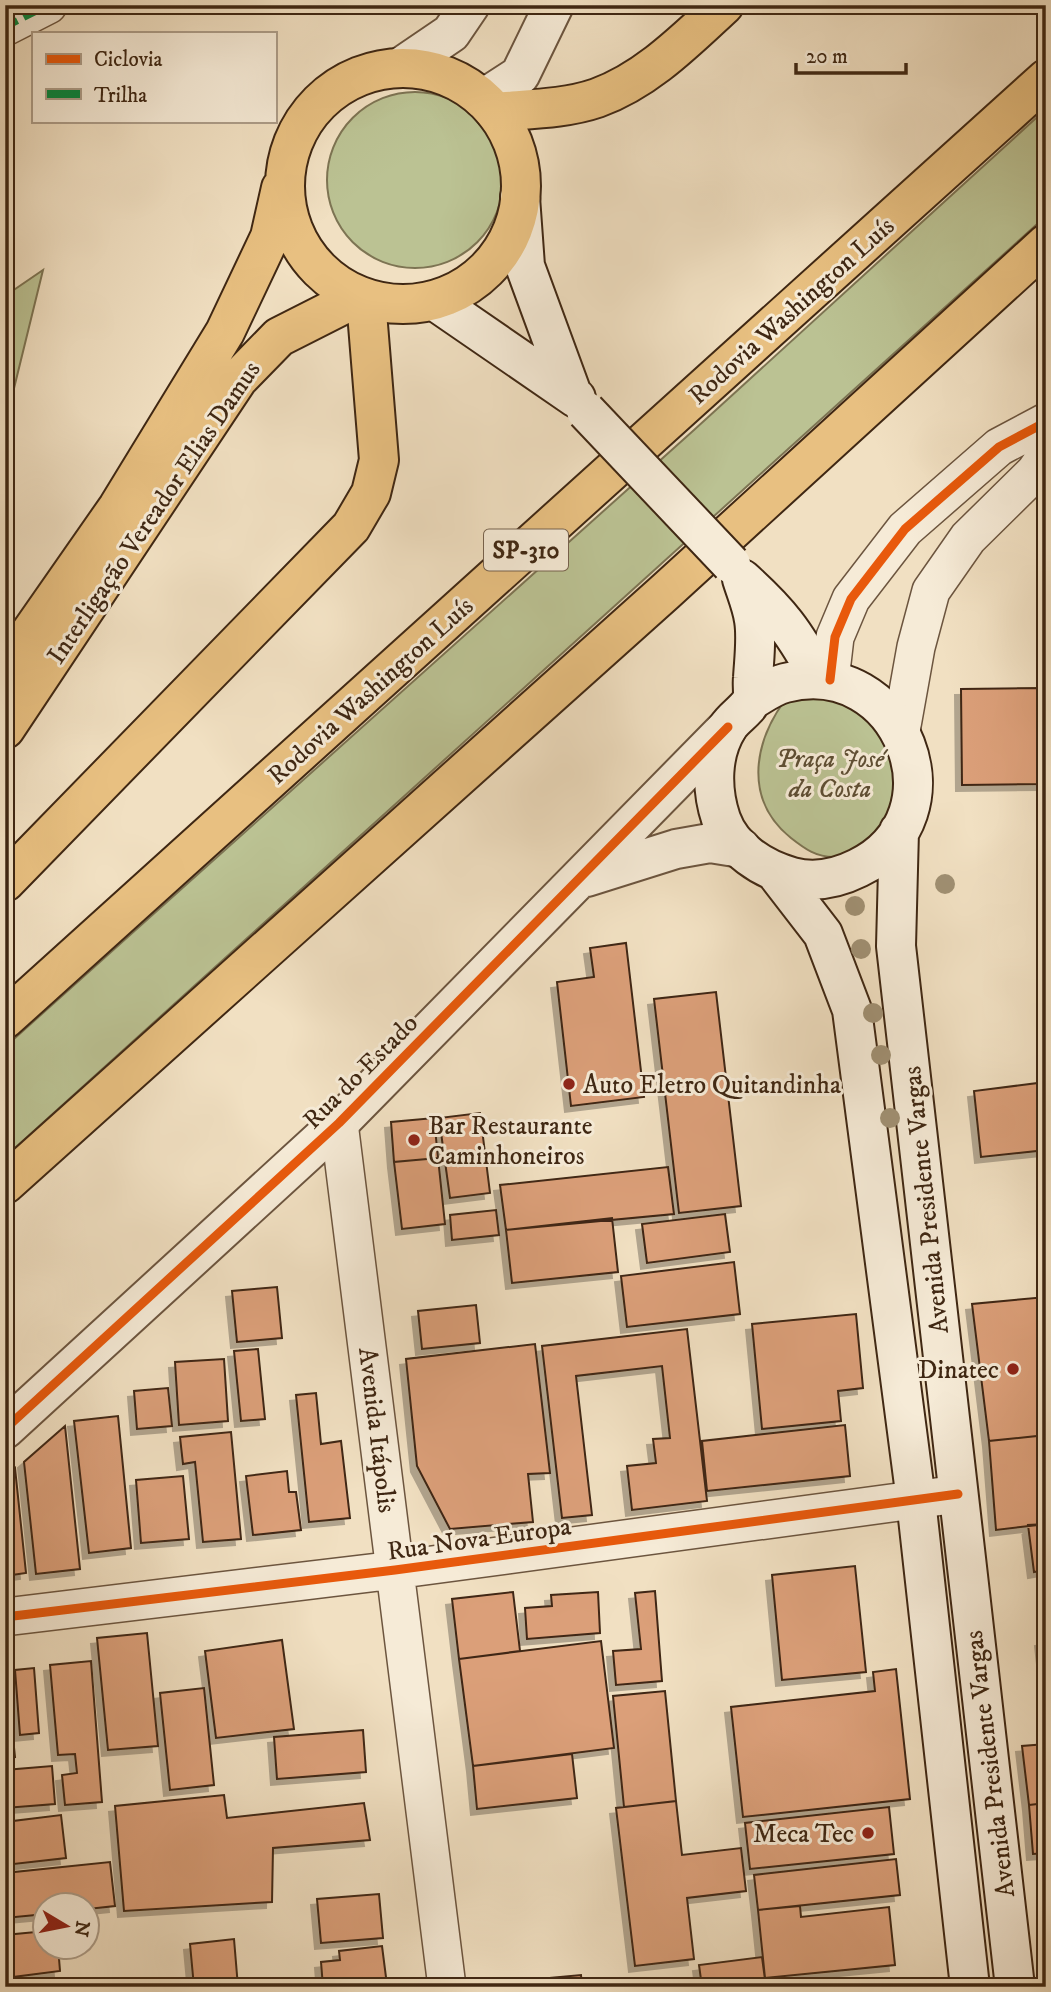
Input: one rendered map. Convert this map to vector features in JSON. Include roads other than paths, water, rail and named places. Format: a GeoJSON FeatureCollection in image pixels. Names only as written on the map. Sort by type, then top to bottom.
{"type":"FeatureCollection","features":[{"type":"Feature","properties":{"kind":"highway"},"geometry":{"type":"LineString","coordinates":[[489,105],[559,107],[596,98],[632,82],[724,5]]}},
{"type":"Feature","properties":{"kind":"highway"},"geometry":{"type":"LineString","coordinates":[[401,67],[431,71],[459,82],[489,105],[510,137],[519,167],[520,197],[514,225],[502,250],[484,272],[461,290],[435,301],[400,306],[362,298],[323,276],[298,244],[285,206],[286,165],[300,127],[326,95],[361,75],[401,67]]}},
{"type":"Feature","properties":{"kind":"highway","name":"Rodovia Washington Luís"},"geometry":{"type":"LineString","coordinates":[[5,1019],[1046,79]]}},
{"type":"Feature","properties":{"kind":"highway","name":"Interligação Vereador Elias Damus"},"geometry":{"type":"LineString","coordinates":[[5,669],[118,507],[225,332],[270,237],[286,165]]}},
{"type":"Feature","properties":{"kind":"highway"},"geometry":{"type":"LineString","coordinates":[[5,1184],[665,592],[1046,244]]}},
{"type":"Feature","properties":{"kind":"highway"},"geometry":{"type":"LineString","coordinates":[[5,882],[351,527],[371,493],[379,460],[362,298]]}},
{"type":"Feature","properties":{"kind":"highway","name":"Interligação Vereador Elias Damus"},"geometry":{"type":"LineString","coordinates":[[5,729],[238,379],[279,337],[362,298]]}},
{"type":"Feature","properties":{"kind":"main road"},"geometry":{"type":"LineString","coordinates":[[401,67],[451,33],[470,5]]}},
{"type":"Feature","properties":{"kind":"main road"},"geometry":{"type":"LineString","coordinates":[[489,105],[520,75],[554,5]]}},
{"type":"Feature","properties":{"kind":"main road"},"geometry":{"type":"LineString","coordinates":[[520,197],[525,266],[579,402]]}},
{"type":"Feature","properties":{"kind":"main road"},"geometry":{"type":"LineString","coordinates":[[435,301],[579,402],[736,572],[773,606],[796,634],[824,679]]}},
{"type":"Feature","properties":{"kind":"main road"},"geometry":{"type":"LineString","coordinates":[[736,572],[754,621],[740,713],[715,758],[714,790],[722,822],[741,848],[776,873],[799,879],[822,880],[845,874],[876,857],[899,831],[912,799],[912,764],[901,731],[883,707],[867,695],[824,679],[783,683],[740,713]]}},
{"type":"Feature","properties":{"kind":"main road","name":"Rua do Estado"},"geometry":{"type":"LineString","coordinates":[[5,1429],[339,1123],[582,879],[740,713]]}},
{"type":"Feature","properties":{"kind":"main road","name":"Avenida Presidente Vargas"},"geometry":{"type":"LineString","coordinates":[[899,831],[896,946],[1015,1987]]}},
{"type":"Feature","properties":{"kind":"main road","name":"Rua do Estado"},"geometry":{"type":"LineString","coordinates":[[582,879],[676,849],[710,843],[741,848]]}},
{"type":"Feature","properties":{"kind":"main road","name":"Avenida Presidente Vargas"},"geometry":{"type":"LineString","coordinates":[[776,873],[823,934],[852,1010],[916,1500],[970,1987]]}},
{"type":"Feature","properties":{"kind":"street"},"geometry":{"type":"LineString","coordinates":[[5,27],[48,5]]}},
{"type":"Feature","properties":{"kind":"street"},"geometry":{"type":"LineString","coordinates":[[824,679],[835,637],[851,599],[905,529],[999,447],[1046,422]]}},
{"type":"Feature","properties":{"kind":"street"},"geometry":{"type":"LineString","coordinates":[[901,731],[916,647],[931,591],[968,538],[1035,472],[1046,456]]}},
{"type":"Feature","properties":{"kind":"street","name":"Avenida Itápolis"},"geometry":{"type":"LineString","coordinates":[[339,1123],[447,1987]]}},
{"type":"Feature","properties":{"kind":"street","name":"Rua Nova Europa"},"geometry":{"type":"LineString","coordinates":[[5,1617],[395,1570],[958,1494]]}},
{"type":"Feature","properties":{"kind":"place","name":"Auto Eletro Quitandinha"},"geometry":{"type":"Point","coordinates":[569,1084]}},
{"type":"Feature","properties":{"kind":"place","name":"Bar Restaurante Caminhoneiros"},"geometry":{"type":"Point","coordinates":[414,1140]}},
{"type":"Feature","properties":{"kind":"place","name":"Dinatec"},"geometry":{"type":"Point","coordinates":[1013,1369]}},
{"type":"Feature","properties":{"kind":"place","name":"Meca Tec"},"geometry":{"type":"Point","coordinates":[868,1833]}},
{"type":"Feature","properties":{"kind":"park label","name":"Praça José da Costa"},"geometry":{"type":"Point","coordinates":[830,773]}}]}
